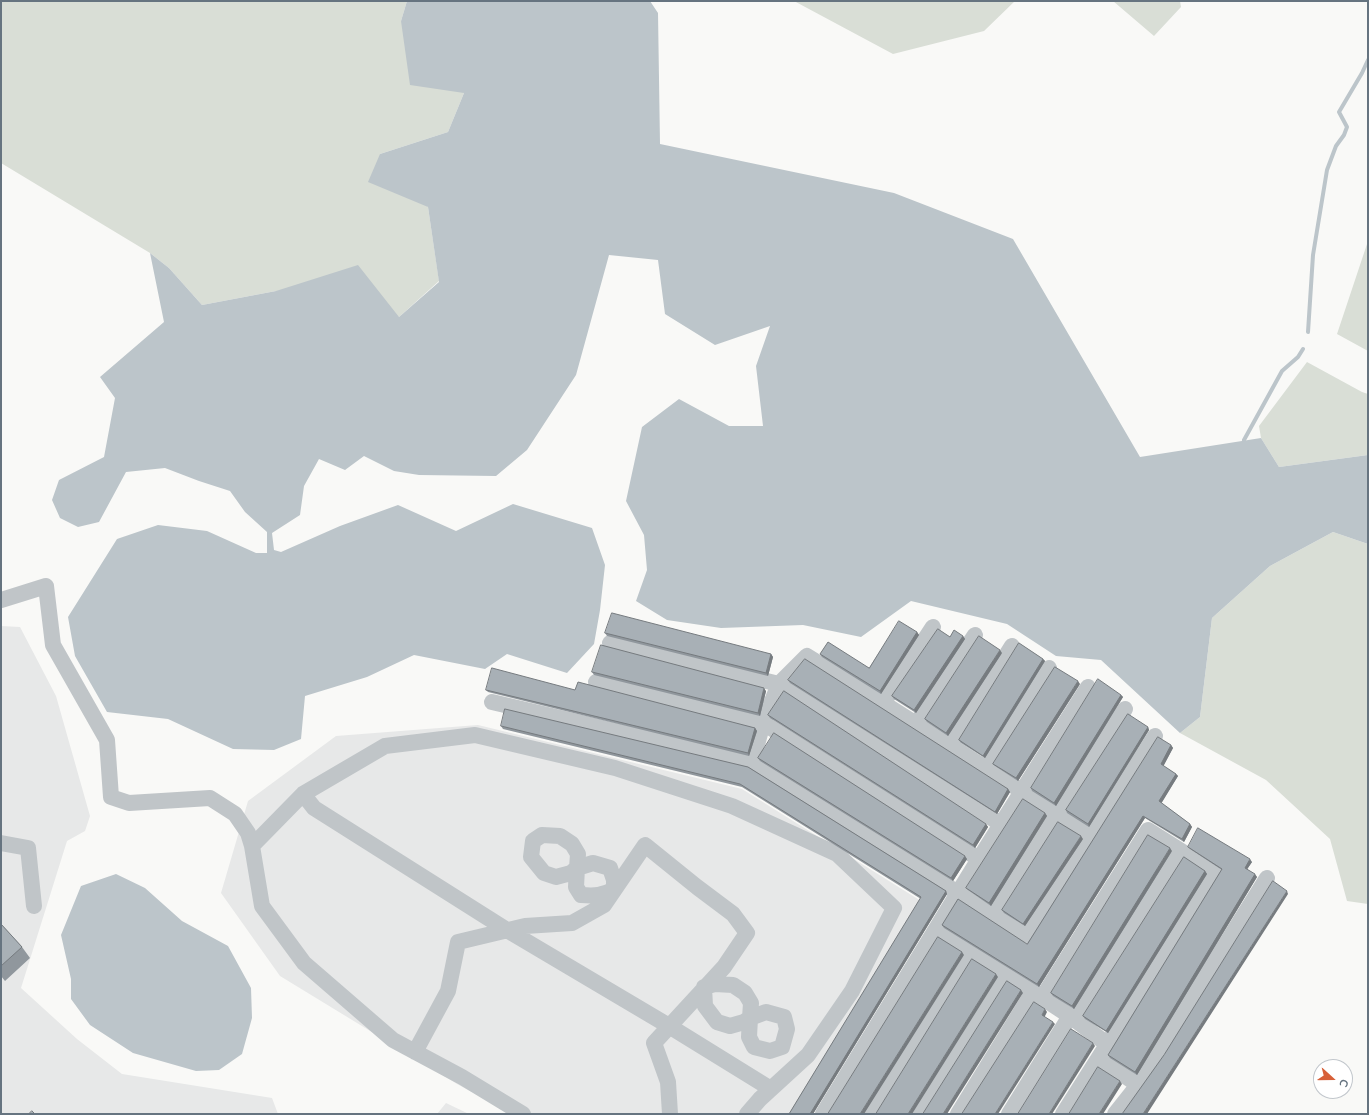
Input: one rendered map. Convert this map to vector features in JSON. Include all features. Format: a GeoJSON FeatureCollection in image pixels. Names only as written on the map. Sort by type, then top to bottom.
{"type":"FeatureCollection","features":[{"type":"Feature","properties":{"kind":"lane"},"geometry":{"type":"LineString","coordinates":[[1,600],[46,586],[53,645],[107,740],[111,797],[129,803],[210,798],[235,814],[248,833],[252,846],[262,906],[304,963],[393,1040],[462,1077],[523,1114]]}},
{"type":"Feature","properties":{"kind":"lane"},"geometry":{"type":"LineString","coordinates":[[883,703],[933,627]]}},
{"type":"Feature","properties":{"kind":"lane"},"geometry":{"type":"LineString","coordinates":[[916,724],[975,635]]}},
{"type":"Feature","properties":{"kind":"lane"},"geometry":{"type":"LineString","coordinates":[[610,643],[779,684],[1001,824]]}},
{"type":"Feature","properties":{"kind":"lane"},"geometry":{"type":"LineString","coordinates":[[950,745],[1012,646]]}},
{"type":"Feature","properties":{"kind":"lane"},"geometry":{"type":"LineString","coordinates":[[752,763],[763,723],[779,684],[807,656],[1092,835]]}},
{"type":"Feature","properties":{"kind":"lane"},"geometry":{"type":"LineString","coordinates":[[986,768],[1049,668]]}},
{"type":"Feature","properties":{"kind":"lane"},"geometry":{"type":"LineString","coordinates":[[596,682],[763,723],[979,859]]}},
{"type":"Feature","properties":{"kind":"lane"},"geometry":{"type":"LineString","coordinates":[[823,1114],[979,859],[1088,688]]}},
{"type":"Feature","properties":{"kind":"lane"},"geometry":{"type":"LineString","coordinates":[[492,702],[752,763],[1027,935],[1155,736]]}},
{"type":"Feature","properties":{"kind":"lane"},"geometry":{"type":"LineString","coordinates":[[993,914],[1125,709]]}},
{"type":"Feature","properties":{"kind":"lane"},"geometry":{"type":"LineString","coordinates":[[252,846],[303,794],[385,746],[475,735],[615,768],[732,806],[837,854],[894,908],[852,991],[808,1056],[771,1089],[747,1114]]}},
{"type":"Feature","properties":{"kind":"lane"},"geometry":{"type":"LineString","coordinates":[[303,794],[314,808],[507,930],[669,1026],[771,1089]]}},
{"type":"Feature","properties":{"kind":"lane"},"geometry":{"type":"LineString","coordinates":[[958,1114],[1148,830],[1216,873],[1063,1114]]}},
{"type":"Feature","properties":{"kind":"lane"},"geometry":{"type":"LineString","coordinates":[[1,843],[28,848],[34,906]]}},
{"type":"Feature","properties":{"kind":"lane"},"geometry":{"type":"LineString","coordinates":[[415,1052],[448,991],[458,942],[525,926],[572,923],[604,905],[645,844],[696,887],[733,914],[747,933],[724,967],[654,1043],[668,1082],[670,1114]]}},
{"type":"Feature","properties":{"kind":"lane"},"geometry":{"type":"LineString","coordinates":[[1009,1114],[1181,851]]}},
{"type":"Feature","properties":{"kind":"lane"},"geometry":{"type":"LineString","coordinates":[[593,863],[610,868],[614,880],[614,889],[606,894],[597,896],[581,895],[576,887],[576,868],[593,863]]}},
{"type":"Feature","properties":{"kind":"lane"},"geometry":{"type":"LineString","coordinates":[[1115,1114],[1138,1085],[1267,878]]}},
{"type":"Feature","properties":{"kind":"lane"},"geometry":{"type":"LineString","coordinates":[[935,931],[1038,995],[1073,1018],[1107,1044]]}},
{"type":"Feature","properties":{"kind":"lane"},"geometry":{"type":"LineString","coordinates":[[871,1114],[971,953]]}},
{"type":"Feature","properties":{"kind":"lane"},"geometry":{"type":"LineString","coordinates":[[918,1114],[1006,975]]}},
{"type":"Feature","properties":{"kind":"lane"},"geometry":{"type":"LineString","coordinates":[[716,984],[733,985],[745,993],[751,1003],[750,1018],[744,1022],[730,1026],[717,1022],[705,1006],[704,987],[716,984]]}},
{"type":"Feature","properties":{"kind":"lane"},"geometry":{"type":"LineString","coordinates":[[1099,1058],[1138,1085]]}},
{"type":"Feature","properties":{"kind":"shaded area"},"geometry":{"type":"Polygon","coordinates":[[[1,1],[407,1],[401,21],[464,93],[448,132],[380,154],[428,207],[439,281],[399,317],[276,291],[202,305],[169,268],[150,253],[1,163],[1,1]]]}},
{"type":"Feature","properties":{"kind":"shaded area"},"geometry":{"type":"Polygon","coordinates":[[[407,1],[650,1],[658,13],[660,144],[894,193],[1013,239],[1140,457],[1261,438],[1279,467],[1368,455],[1368,544],[1333,532],[1270,566],[1212,618],[1200,717],[1180,733],[1101,660],[1056,656],[1007,624],[911,601],[861,637],[803,625],[721,628],[667,620],[636,601],[647,570],[644,535],[626,501],[642,427],[679,399],[729,426],[763,426],[756,366],[770,326],[715,345],[665,314],[658,260],[609,255],[576,375],[527,450],[496,476],[419,475],[394,471],[364,456],[345,470],[319,459],[304,486],[300,515],[272,533],[274,550],[281,552],[340,526],[398,505],[456,531],[513,504],[592,528],[605,565],[600,610],[594,644],[567,673],[507,654],[485,669],[414,655],[367,677],[305,696],[301,739],[274,750],[233,749],[168,719],[107,712],[75,656],[68,617],[117,539],[158,525],[207,531],[256,553],[267,553],[267,532],[245,512],[230,491],[165,468],[126,472],[99,522],[78,527],[60,518],[52,500],[59,480],[104,457],[115,398],[100,377],[164,322],[150,253],[169,268],[202,305],[276,291],[358,265],[399,317],[439,282],[428,207],[368,182],[380,154],[448,132],[464,93],[410,85],[401,21],[407,1]]]}},
{"type":"Feature","properties":{"kind":"shaded area"},"geometry":{"type":"Polygon","coordinates":[[[794,1],[1015,1],[984,31],[893,54],[794,1]]]}},
{"type":"Feature","properties":{"kind":"shaded area"},"geometry":{"type":"Polygon","coordinates":[[[1113,1],[1180,1],[1181,7],[1154,36],[1113,1]]]}},
{"type":"Feature","properties":{"kind":"shaded area"},"geometry":{"type":"Polygon","coordinates":[[[1368,241],[1368,351],[1337,334],[1368,241]]]}},
{"type":"Feature","properties":{"kind":"shaded area"},"geometry":{"type":"Polygon","coordinates":[[[1307,362],[1368,394],[1368,455],[1279,467],[1261,438],[1259,426],[1307,362]]]}},
{"type":"Feature","properties":{"kind":"shaded area"},"geometry":{"type":"Polygon","coordinates":[[[1333,532],[1368,544],[1368,904],[1347,901],[1330,839],[1266,780],[1180,733],[1200,717],[1212,618],[1270,566],[1333,532]]]}},
{"type":"Feature","properties":{"kind":"shaded area"},"geometry":{"type":"Polygon","coordinates":[[[1,626],[20,627],[56,696],[90,816],[85,831],[67,841],[21,988],[77,1039],[122,1074],[272,1098],[278,1114],[1,1114],[1,626]]]}},
{"type":"Feature","properties":{"kind":"shaded area"},"geometry":{"type":"Polygon","coordinates":[[[478,725],[742,789],[921,901],[789,1114],[512,1114],[457,1084],[280,976],[221,893],[248,801],[336,736],[478,725]]]}},
{"type":"Feature","properties":{"kind":"shaded area"},"geometry":{"type":"Polygon","coordinates":[[[116,874],[145,888],[182,921],[228,946],[251,988],[252,1018],[242,1054],[219,1070],[196,1071],[133,1053],[90,1025],[71,999],[71,979],[61,935],[81,886],[116,874]]]}},
{"type":"Feature","properties":{"kind":"shaded area"},"geometry":{"type":"Polygon","coordinates":[[[446,1103],[469,1114],[437,1114],[446,1103]]]}},
{"type":"Feature","properties":{"kind":"building"},"geometry":{"type":"Polygon","coordinates":[[[612,613],[771,654],[766,673],[605,633],[612,613]]]}},
{"type":"Feature","properties":{"kind":"building"},"geometry":{"type":"Polygon","coordinates":[[[899,621],[917,632],[880,691],[820,654],[828,642],[869,668],[899,621]]]}},
{"type":"Feature","properties":{"kind":"building"},"geometry":{"type":"Polygon","coordinates":[[[938,629],[950,637],[954,630],[963,636],[914,710],[892,696],[938,629]]]}},
{"type":"Feature","properties":{"kind":"building"},"geometry":{"type":"Polygon","coordinates":[[[979,636],[1000,650],[946,733],[925,719],[979,636]]]}},
{"type":"Feature","properties":{"kind":"building"},"geometry":{"type":"Polygon","coordinates":[[[1019,643],[1043,659],[983,756],[959,740],[1019,643]]]}},
{"type":"Feature","properties":{"kind":"building"},"geometry":{"type":"Polygon","coordinates":[[[601,645],[764,688],[758,713],[592,672],[601,645]]]}},
{"type":"Feature","properties":{"kind":"building"},"geometry":{"type":"Polygon","coordinates":[[[805,659],[1008,789],[995,812],[788,680],[805,659]]]}},
{"type":"Feature","properties":{"kind":"building"},"geometry":{"type":"Polygon","coordinates":[[[1055,667],[1078,681],[1016,778],[993,764],[1055,667]]]}},
{"type":"Feature","properties":{"kind":"building"},"geometry":{"type":"Polygon","coordinates":[[[492,668],[575,690],[578,682],[755,728],[748,753],[486,690],[492,668]]]}},
{"type":"Feature","properties":{"kind":"building"},"geometry":{"type":"Polygon","coordinates":[[[1098,679],[1121,695],[1054,803],[1031,788],[1098,679]]]}},
{"type":"Feature","properties":{"kind":"building"},"geometry":{"type":"Polygon","coordinates":[[[784,691],[986,824],[973,845],[768,715],[784,691]]]}},
{"type":"Feature","properties":{"kind":"building"},"geometry":{"type":"Polygon","coordinates":[[[505,709],[748,767],[946,891],[810,1114],[789,1114],[921,897],[740,784],[501,726],[505,709]]]}},
{"type":"Feature","properties":{"kind":"building"},"geometry":{"type":"Polygon","coordinates":[[[1128,714],[1148,727],[1088,824],[1066,810],[1128,714]]]}},
{"type":"Feature","properties":{"kind":"building"},"geometry":{"type":"Polygon","coordinates":[[[774,733],[965,856],[951,878],[758,758],[774,733]]]}},
{"type":"Feature","properties":{"kind":"building"},"geometry":{"type":"Polygon","coordinates":[[[1158,737],[1171,745],[1161,764],[1176,774],[1159,801],[1190,824],[1182,839],[1143,816],[1037,984],[942,925],[958,899],[1027,944],[1158,737]]]}},
{"type":"Feature","properties":{"kind":"building"},"geometry":{"type":"Polygon","coordinates":[[[1023,799],[1045,813],[989,903],[966,888],[1023,799]]]}},
{"type":"Feature","properties":{"kind":"building"},"geometry":{"type":"Polygon","coordinates":[[[1058,822],[1081,836],[1023,924],[1002,910],[1058,822]]]}},
{"type":"Feature","properties":{"kind":"building"},"geometry":{"type":"Polygon","coordinates":[[[1198,828],[1250,859],[1245,868],[1255,874],[1135,1072],[1108,1055],[1222,869],[1188,847],[1198,828]]]}},
{"type":"Feature","properties":{"kind":"building"},"geometry":{"type":"Polygon","coordinates":[[[1148,835],[1170,848],[1072,1006],[1051,993],[1148,835]]]}},
{"type":"Feature","properties":{"kind":"building"},"geometry":{"type":"Polygon","coordinates":[[[1184,857],[1205,871],[1106,1031],[1083,1016],[1184,857]]]}},
{"type":"Feature","properties":{"kind":"building"},"geometry":{"type":"Polygon","coordinates":[[[1273,881],[1287,891],[1143,1114],[1122,1114],[1164,1055],[1273,881]]]}},
{"type":"Feature","properties":{"kind":"building"},"geometry":{"type":"Polygon","coordinates":[[[1,924],[22,947],[1,966],[1,924]]]}},
{"type":"Feature","properties":{"kind":"building"},"geometry":{"type":"Polygon","coordinates":[[[938,937],[962,952],[860,1114],[828,1114],[938,937]]]}},
{"type":"Feature","properties":{"kind":"building"},"geometry":{"type":"Polygon","coordinates":[[[972,959],[996,974],[908,1114],[876,1114],[972,959]]]}},
{"type":"Feature","properties":{"kind":"building"},"geometry":{"type":"Polygon","coordinates":[[[1007,981],[1021,990],[943,1114],[923,1114],[1007,981]]]}},
{"type":"Feature","properties":{"kind":"building"},"geometry":{"type":"Polygon","coordinates":[[[1034,1002],[1045,1009],[1042,1015],[1053,1022],[995,1114],[962,1114],[1034,1002]]]}},
{"type":"Feature","properties":{"kind":"building"},"geometry":{"type":"Polygon","coordinates":[[[1071,1029],[1093,1043],[1049,1114],[1018,1114],[1071,1029]]]}},
{"type":"Feature","properties":{"kind":"building"},"geometry":{"type":"Polygon","coordinates":[[[1098,1067],[1120,1081],[1099,1114],[1069,1114],[1098,1067]]]}},
{"type":"Feature","properties":{"kind":"waterway"},"geometry":{"type":"LineString","coordinates":[[1308,332],[1313,255],[1327,170],[1336,146],[1344,135],[1347,127],[1339,112],[1368,60]]}},
{"type":"Feature","properties":{"kind":"waterway"},"geometry":{"type":"LineString","coordinates":[[1244,440],[1282,371],[1298,357],[1303,349]]}}]}
